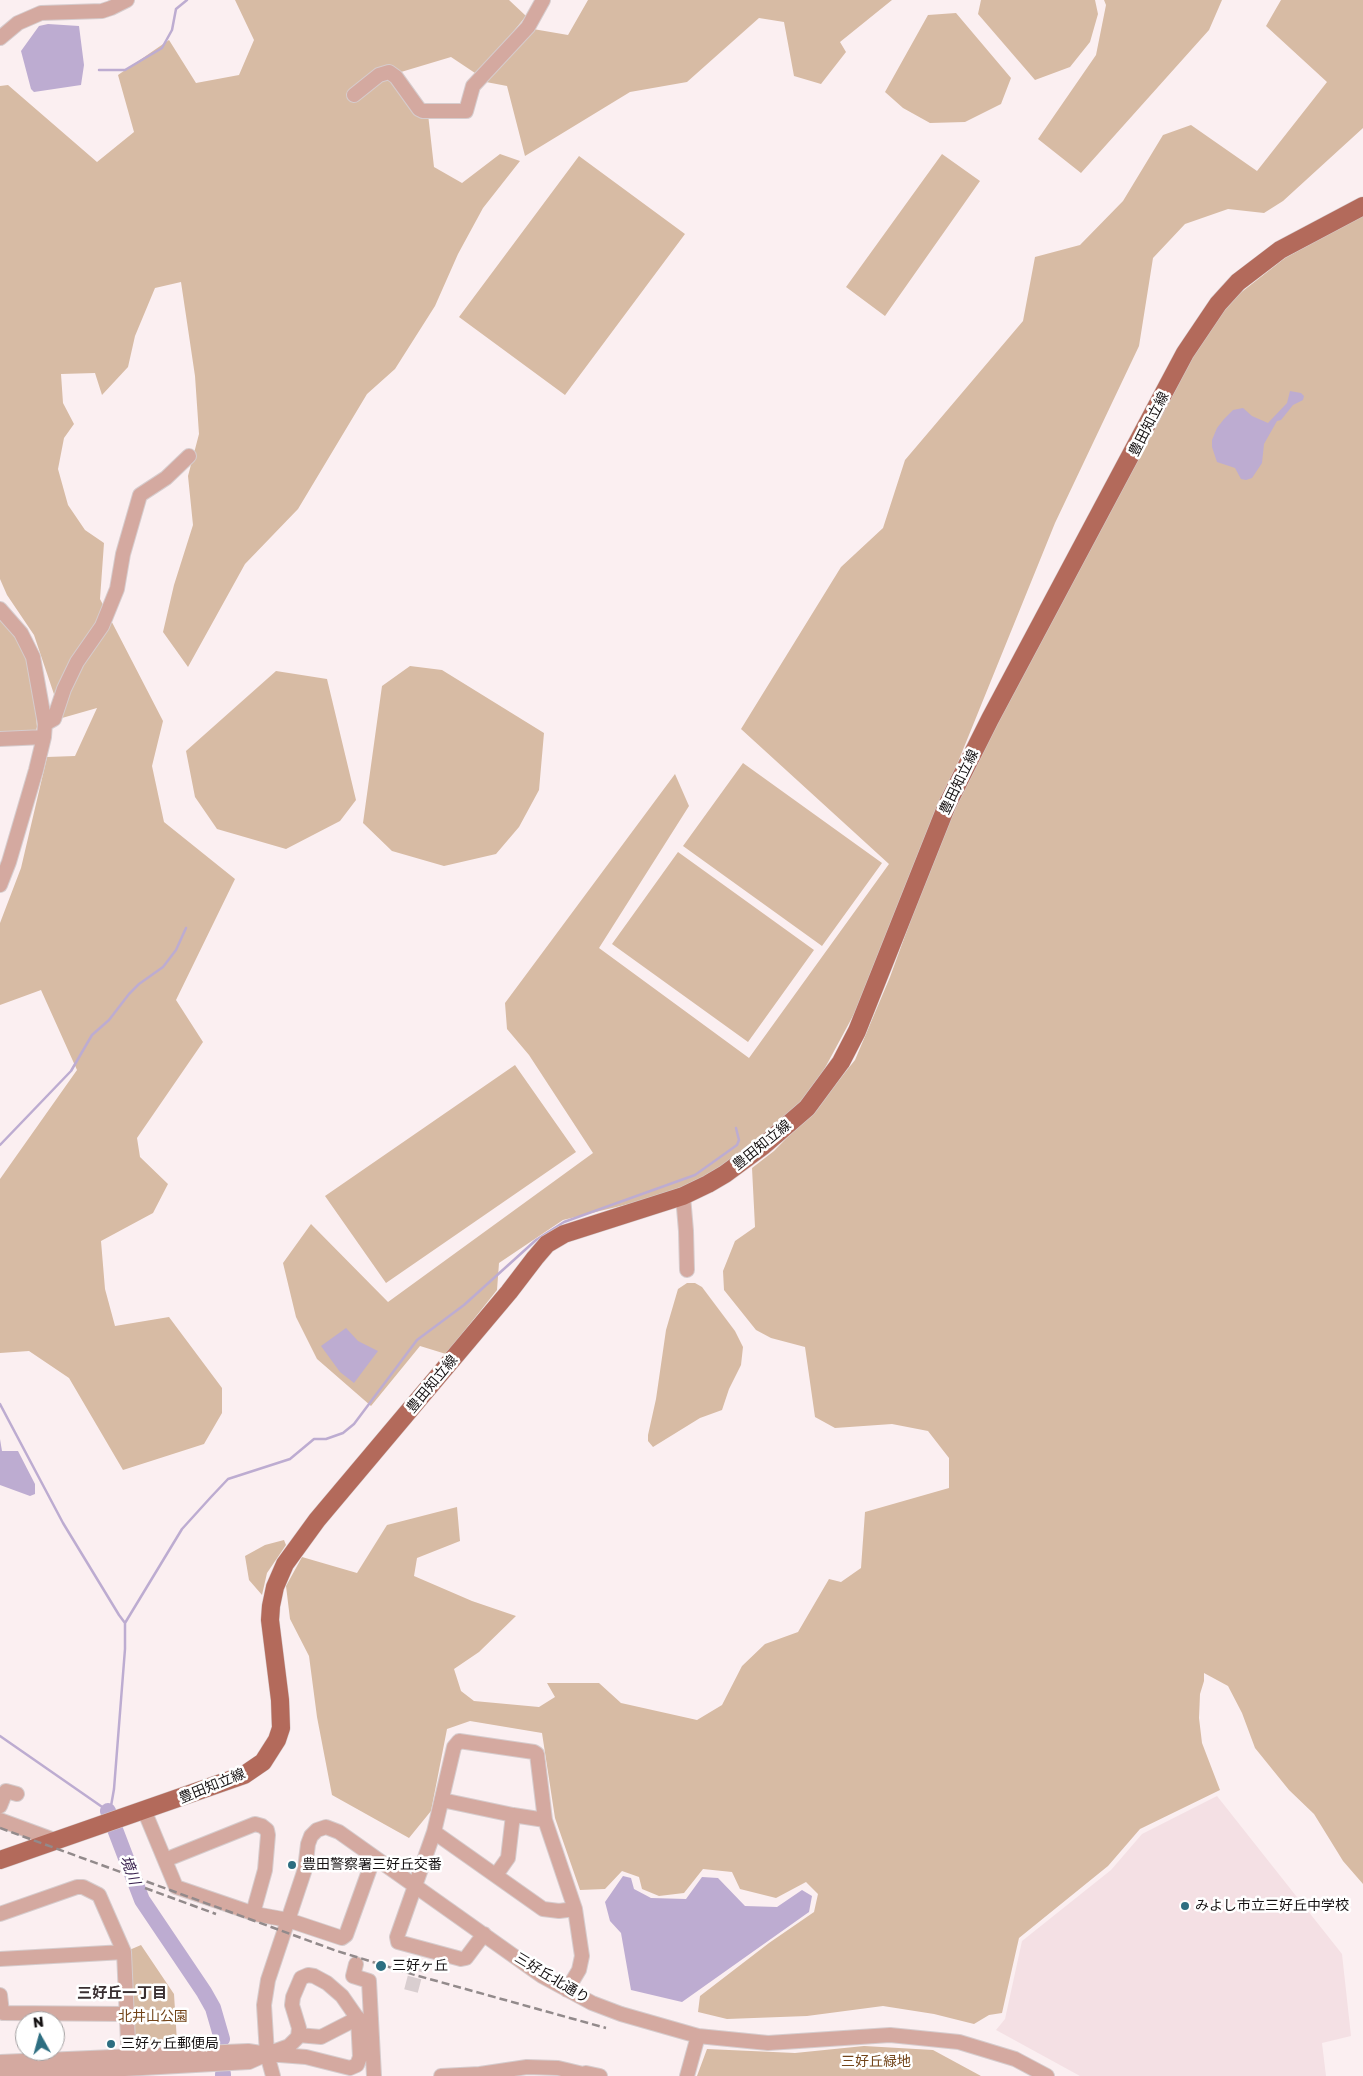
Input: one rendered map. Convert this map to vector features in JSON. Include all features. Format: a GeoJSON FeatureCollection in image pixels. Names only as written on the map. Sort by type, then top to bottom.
{"type":"FeatureCollection","features":[{"type":"Feature","properties":{"kind":"main road","name":"豊田知立線"},"geometry":{"type":"LineString","coordinates":[[0,1860],[244,1775],[263,1762],[277,1740],[281,1728],[280,1700],[270,1620],[273,1596],[282,1570],[317,1520],[548,1244],[564,1234],[682,1196],[725,1174],[763,1146],[807,1108],[840,1062],[857,1031],[947,805],[990,719],[1129,462],[1185,353],[1218,304],[1238,282],[1280,250],[1363,206]]}},
{"type":"Feature","properties":{"kind":"street"},"geometry":{"type":"LineString","coordinates":[[0,38],[18,23],[41,13],[102,11],[127,0]]}},
{"type":"Feature","properties":{"kind":"street"},"geometry":{"type":"LineString","coordinates":[[354,94],[379,75],[389,72],[393,73],[423,111],[466,111],[473,86],[528,27],[543,0]]}},
{"type":"Feature","properties":{"kind":"street"},"geometry":{"type":"LineString","coordinates":[[0,885],[9,862],[45,731],[54,719],[64,689],[77,662],[102,626],[117,589],[123,554],[140,495],[166,478],[189,456]]}},
{"type":"Feature","properties":{"kind":"street"},"geometry":{"type":"LineString","coordinates":[[0,609],[21,633],[33,657],[45,731]]}},
{"type":"Feature","properties":{"kind":"street"},"geometry":{"type":"LineString","coordinates":[[0,739],[45,731]]}},
{"type":"Feature","properties":{"kind":"street"},"geometry":{"type":"LineString","coordinates":[[682,1196],[686,1231],[686,1270]]}},
{"type":"Feature","properties":{"kind":"street"},"geometry":{"type":"LineString","coordinates":[[484,1934],[466,1958],[461,1959],[398,1942],[398,1937],[434,1832],[454,1746],[459,1742],[534,1752],[538,1757],[545,1820],[575,1909],[582,1956],[579,1970],[567,1990]]}},
{"type":"Feature","properties":{"kind":"street"},"geometry":{"type":"LineString","coordinates":[[0,1806],[6,1791],[17,1794]]}},
{"type":"Feature","properties":{"kind":"street"},"geometry":{"type":"LineString","coordinates":[[442,1800],[513,1816],[545,1820]]}},
{"type":"Feature","properties":{"kind":"street"},"geometry":{"type":"LineString","coordinates":[[137,1813],[165,1860],[176,1886],[253,1913],[288,1920],[342,1938],[346,1935],[374,1856]]}},
{"type":"Feature","properties":{"kind":"street"},"geometry":{"type":"LineString","coordinates":[[496,1875],[508,1858],[513,1816]]}},
{"type":"Feature","properties":{"kind":"street"},"geometry":{"type":"LineString","coordinates":[[0,1820],[57,1841]]}},
{"type":"Feature","properties":{"kind":"street"},"geometry":{"type":"LineString","coordinates":[[165,1860],[255,1824],[262,1826],[267,1830],[268,1835],[265,1870],[253,1913]]}},
{"type":"Feature","properties":{"kind":"street","name":"三好丘北通り"},"geometry":{"type":"LineString","coordinates":[[272,2076],[267,2054],[264,2005],[268,1980],[305,1869],[308,1844],[311,1836],[322,1827],[335,1830],[374,1856],[542,1976],[567,1990],[621,2014],[698,2036],[768,2043],[890,2035],[959,2042],[1015,2059],[1047,2076]]}},
{"type":"Feature","properties":{"kind":"street"},"geometry":{"type":"LineString","coordinates":[[434,1832],[543,1909],[560,1911],[575,1909]]}},
{"type":"Feature","properties":{"kind":"street"},"geometry":{"type":"LineString","coordinates":[[0,1914],[77,1887],[84,1886],[99,1895],[124,1952],[129,2062]]}},
{"type":"Feature","properties":{"kind":"street"},"geometry":{"type":"LineString","coordinates":[[0,1959],[124,1952]]}},
{"type":"Feature","properties":{"kind":"street"},"geometry":{"type":"LineString","coordinates":[[356,1964],[353,1976],[369,1981],[374,2076]]}},
{"type":"Feature","properties":{"kind":"street"},"geometry":{"type":"LineString","coordinates":[[0,2062],[249,2062],[267,2054],[289,2046],[298,2035],[299,2028],[292,2005],[301,1978],[308,1976],[314,1976],[327,1983],[342,1996],[358,2018],[360,2057],[357,2064],[350,2068],[306,2056],[267,2054]]}},
{"type":"Feature","properties":{"kind":"street"},"geometry":{"type":"LineString","coordinates":[[0,1995],[2,2012],[4,2013],[127,2014]]}},
{"type":"Feature","properties":{"kind":"street"},"geometry":{"type":"LineString","coordinates":[[298,2035],[321,2037],[358,2018]]}},
{"type":"Feature","properties":{"kind":"street"},"geometry":{"type":"LineString","coordinates":[[698,2036],[689,2069],[699,2076]]}},
{"type":"Feature","properties":{"kind":"street"},"geometry":{"type":"LineString","coordinates":[[5,2076],[129,2062]]}},
{"type":"Feature","properties":{"kind":"street"},"geometry":{"type":"LineString","coordinates":[[441,2076],[481,2075],[527,2067],[558,2068],[583,2075],[600,2076]]}},
{"type":"Feature","properties":{"kind":"shaded area"},"geometry":{"type":"Polygon","coordinates":[[[48,24],[79,26],[84,65],[81,85],[34,92],[31,89],[21,51],[39,26],[48,24]]]}},
{"type":"Feature","properties":{"kind":"shaded area"},"geometry":{"type":"Polygon","coordinates":[[[1290,391],[1301,393],[1304,396],[1303,400],[1293,405],[1281,420],[1277,421],[1264,444],[1262,463],[1252,478],[1241,479],[1235,468],[1217,462],[1212,447],[1212,440],[1217,428],[1233,410],[1243,408],[1252,416],[1268,423],[1287,403],[1290,391]]]}},
{"type":"Feature","properties":{"kind":"shaded area"},"geometry":{"type":"Polygon","coordinates":[[[346,1328],[358,1341],[378,1351],[354,1383],[340,1372],[321,1346],[346,1328]]]}},
{"type":"Feature","properties":{"kind":"shaded area"},"geometry":{"type":"Polygon","coordinates":[[[0,1439],[2,1451],[18,1451],[35,1484],[35,1494],[30,1496],[0,1485],[0,1439]]]}},
{"type":"Feature","properties":{"kind":"shaded area","name":"みよし市立三好丘中学校"},"geometry":{"type":"Polygon","coordinates":[[[1217,1796],[1342,1954],[1351,2036],[1322,2043],[1326,2076],[1080,2076],[996,2030],[1005,2019],[1022,1941],[1111,1870],[1142,1834],[1217,1796]]]}},
{"type":"Feature","properties":{"kind":"shaded area"},"geometry":{"type":"Polygon","coordinates":[[[623,1876],[631,1878],[634,1889],[651,1898],[686,1899],[702,1877],[718,1878],[745,1906],[777,1907],[802,1890],[812,1896],[809,1912],[682,2002],[631,1990],[621,1933],[610,1921],[605,1902],[623,1876]]]}},
{"type":"Feature","properties":{"kind":"green space"},"geometry":{"type":"Polygon","coordinates":[[[235,0],[509,0],[526,16],[478,75],[451,57],[401,72],[413,109],[428,114],[434,167],[462,183],[500,154],[520,161],[483,208],[458,254],[435,306],[395,369],[367,394],[298,509],[245,564],[188,667],[163,632],[174,585],[193,525],[188,476],[199,434],[195,376],[181,282],[155,288],[135,336],[128,367],[102,395],[95,373],[61,374],[63,403],[74,424],[64,438],[58,469],[68,505],[85,530],[104,543],[100,599],[163,721],[152,766],[164,822],[235,879],[176,1000],[203,1042],[137,1138],[140,1157],[168,1184],[153,1213],[101,1241],[105,1289],[115,1326],[169,1317],[222,1388],[222,1413],[204,1444],[123,1470],[69,1378],[29,1351],[0,1353],[0,1179],[77,1070],[41,990],[0,1005],[0,923],[21,868],[47,757],[75,756],[97,708],[62,718],[34,635],[7,595],[0,579],[0,86],[8,85],[97,162],[134,132],[118,75],[169,40],[196,83],[239,75],[254,40],[235,0]]]}},
{"type":"Feature","properties":{"kind":"green space"},"geometry":{"type":"Polygon","coordinates":[[[588,0],[892,0],[840,42],[846,52],[821,84],[794,76],[784,22],[759,18],[687,82],[630,92],[525,156],[507,86],[486,82],[533,29],[568,35],[588,0]]]}},
{"type":"Feature","properties":{"kind":"green space"},"geometry":{"type":"Polygon","coordinates":[[[981,0],[1095,0],[1098,14],[1090,42],[1070,67],[1035,80],[978,14],[981,0]]]}},
{"type":"Feature","properties":{"kind":"green space"},"geometry":{"type":"Polygon","coordinates":[[[1104,0],[1222,0],[1209,30],[1081,173],[1038,139],[1096,55],[1106,5],[1104,0]]]}},
{"type":"Feature","properties":{"kind":"green space"},"geometry":{"type":"Polygon","coordinates":[[[1281,0],[1363,0],[1363,128],[1283,201],[1264,213],[1228,209],[1185,224],[1153,258],[1139,346],[1055,523],[861,1001],[812,1092],[776,1125],[705,1178],[649,1199],[563,1220],[499,1263],[497,1290],[446,1354],[420,1346],[371,1406],[317,1359],[296,1317],[283,1263],[311,1224],[388,1302],[593,1153],[529,1055],[507,1029],[505,1003],[675,774],[689,806],[599,948],[749,1058],[889,864],[741,729],[841,567],[883,528],[905,460],[1023,321],[1035,257],[1080,245],[1123,201],[1163,135],[1191,125],[1257,171],[1327,82],[1266,26],[1281,0]]]}},
{"type":"Feature","properties":{"kind":"green space"},"geometry":{"type":"Polygon","coordinates":[[[956,13],[1011,78],[1001,104],[965,122],[930,123],[903,108],[885,92],[928,15],[956,13]]]}},
{"type":"Feature","properties":{"kind":"green space"},"geometry":{"type":"Polygon","coordinates":[[[942,154],[980,181],[885,316],[846,287],[942,154]]]}},
{"type":"Feature","properties":{"kind":"green space"},"geometry":{"type":"Polygon","coordinates":[[[579,156],[685,234],[565,395],[459,317],[579,156]]]}},
{"type":"Feature","properties":{"kind":"green space"},"geometry":{"type":"Polygon","coordinates":[[[1363,215],[1363,1884],[1343,1861],[1314,1814],[1289,1790],[1255,1748],[1242,1713],[1228,1686],[1204,1673],[1200,1694],[1199,1718],[1202,1743],[1220,1790],[1140,1829],[1108,1866],[1019,1938],[1002,2013],[989,2015],[974,2024],[934,2014],[883,2006],[807,2016],[727,2019],[698,2012],[700,1996],[769,1943],[814,1912],[818,1894],[806,1882],[776,1898],[740,1889],[732,1872],[703,1869],[684,1893],[659,1896],[642,1889],[639,1877],[622,1871],[605,1889],[580,1890],[555,1818],[542,1733],[470,1721],[447,1729],[431,1811],[409,1838],[332,1795],[317,1717],[309,1656],[290,1619],[286,1586],[302,1557],[357,1573],[387,1525],[457,1507],[460,1541],[417,1558],[414,1576],[472,1601],[516,1616],[479,1652],[454,1669],[461,1691],[474,1701],[539,1707],[555,1697],[547,1683],[599,1683],[621,1703],[697,1720],[722,1705],[742,1666],[765,1644],[798,1632],[829,1579],[841,1582],[861,1568],[865,1512],[949,1488],[949,1458],[928,1431],[892,1424],[835,1428],[815,1417],[805,1347],[771,1338],[756,1330],[724,1290],[723,1271],[735,1241],[755,1227],[752,1168],[774,1151],[818,1106],[855,1060],[890,977],[949,815],[1179,378],[1225,305],[1285,258],[1363,215]]]}},
{"type":"Feature","properties":{"kind":"green space"},"geometry":{"type":"Polygon","coordinates":[[[0,615],[24,652],[30,671],[37,727],[35,734],[0,736],[0,615]]]}},
{"type":"Feature","properties":{"kind":"green space"},"geometry":{"type":"Polygon","coordinates":[[[410,666],[442,670],[544,733],[539,790],[519,827],[496,854],[444,866],[392,851],[363,823],[382,686],[410,666]]]}},
{"type":"Feature","properties":{"kind":"green space"},"geometry":{"type":"Polygon","coordinates":[[[276,671],[327,679],[356,800],[340,821],[286,849],[217,829],[195,797],[186,751],[276,671]]]}},
{"type":"Feature","properties":{"kind":"green space"},"geometry":{"type":"Polygon","coordinates":[[[743,763],[882,863],[822,946],[683,846],[743,763]]]}},
{"type":"Feature","properties":{"kind":"green space"},"geometry":{"type":"Polygon","coordinates":[[[678,852],[814,950],[748,1042],[612,944],[678,852]]]}},
{"type":"Feature","properties":{"kind":"green space"},"geometry":{"type":"Polygon","coordinates":[[[515,1065],[576,1152],[386,1283],[325,1196],[515,1065]]]}},
{"type":"Feature","properties":{"kind":"green space"},"geometry":{"type":"Polygon","coordinates":[[[687,1283],[695,1283],[702,1287],[735,1331],[743,1347],[741,1365],[729,1389],[722,1410],[700,1418],[653,1447],[648,1441],[648,1435],[656,1399],[666,1330],[678,1289],[687,1283]]]}},
{"type":"Feature","properties":{"kind":"green space"},"geometry":{"type":"Polygon","coordinates":[[[284,1540],[286,1545],[267,1573],[262,1595],[249,1580],[245,1556],[265,1545],[284,1540]]]}},
{"type":"Feature","properties":{"kind":"green space","name":"北井山公園"},"geometry":{"type":"Polygon","coordinates":[[[141,1945],[174,1994],[177,2042],[141,2044],[132,2040],[127,1951],[141,1945]]]}},
{"type":"Feature","properties":{"kind":"green space","name":"三好丘緑地"},"geometry":{"type":"Polygon","coordinates":[[[864,2046],[933,2050],[981,2076],[697,2076],[707,2049],[795,2053],[864,2046]]]}},
{"type":"Feature","properties":{"kind":"waterway"},"geometry":{"type":"LineString","coordinates":[[99,70],[125,70],[162,48],[172,30],[176,9],[187,0]]}},
{"type":"Feature","properties":{"kind":"waterway"},"geometry":{"type":"LineString","coordinates":[[0,1145],[71,1071],[92,1035],[109,1020],[129,994],[139,984],[163,967],[176,950],[186,928]]}},
{"type":"Feature","properties":{"kind":"waterway"},"geometry":{"type":"LineString","coordinates":[[0,1736],[108,1811],[111,1806],[114,1789],[125,1649],[125,1623],[182,1529],[211,1497],[228,1479],[290,1459],[314,1439],[326,1439],[343,1433],[354,1424],[417,1340],[464,1305],[536,1240],[564,1222],[695,1175],[737,1145],[739,1140],[736,1128]]}},
{"type":"Feature","properties":{"kind":"waterway"},"geometry":{"type":"LineString","coordinates":[[0,1404],[63,1523],[125,1623]]}},
{"type":"Feature","properties":{"kind":"waterway","name":"境川"},"geometry":{"type":"LineString","coordinates":[[108,1811],[142,1900],[204,1992],[213,2008],[222,2039]]}},
{"type":"Feature","properties":{"kind":"tunnel"},"geometry":{"type":"LineString","coordinates":[[411,1991],[417,1968]]}},
{"type":"Feature","properties":{"kind":"railway"},"geometry":{"type":"LineString","coordinates":[[0,1828],[337,1951],[415,1975],[606,2028]]}},
{"type":"Feature","properties":{"kind":"railway"},"geometry":{"type":"LineString","coordinates":[[145,1888],[216,1914]]}},
{"type":"Feature","properties":{"kind":"place","name":"豊田警察署三好丘交番"},"geometry":{"type":"Point","coordinates":[292,1865]}},
{"type":"Feature","properties":{"kind":"place","name":"みよし市立三好丘中学校"},"geometry":{"type":"Point","coordinates":[1185,1906]}},
{"type":"Feature","properties":{"kind":"place","name":"三好ヶ丘"},"geometry":{"type":"Point","coordinates":[381,1966]}},
{"type":"Feature","properties":{"kind":"place","name":"三好ヶ丘郵便局"},"geometry":{"type":"Point","coordinates":[111,2044]}},
{"type":"Feature","properties":{"kind":"district","name":"三好丘一丁目"},"geometry":{"type":"Point","coordinates":[122,1993]}}]}
